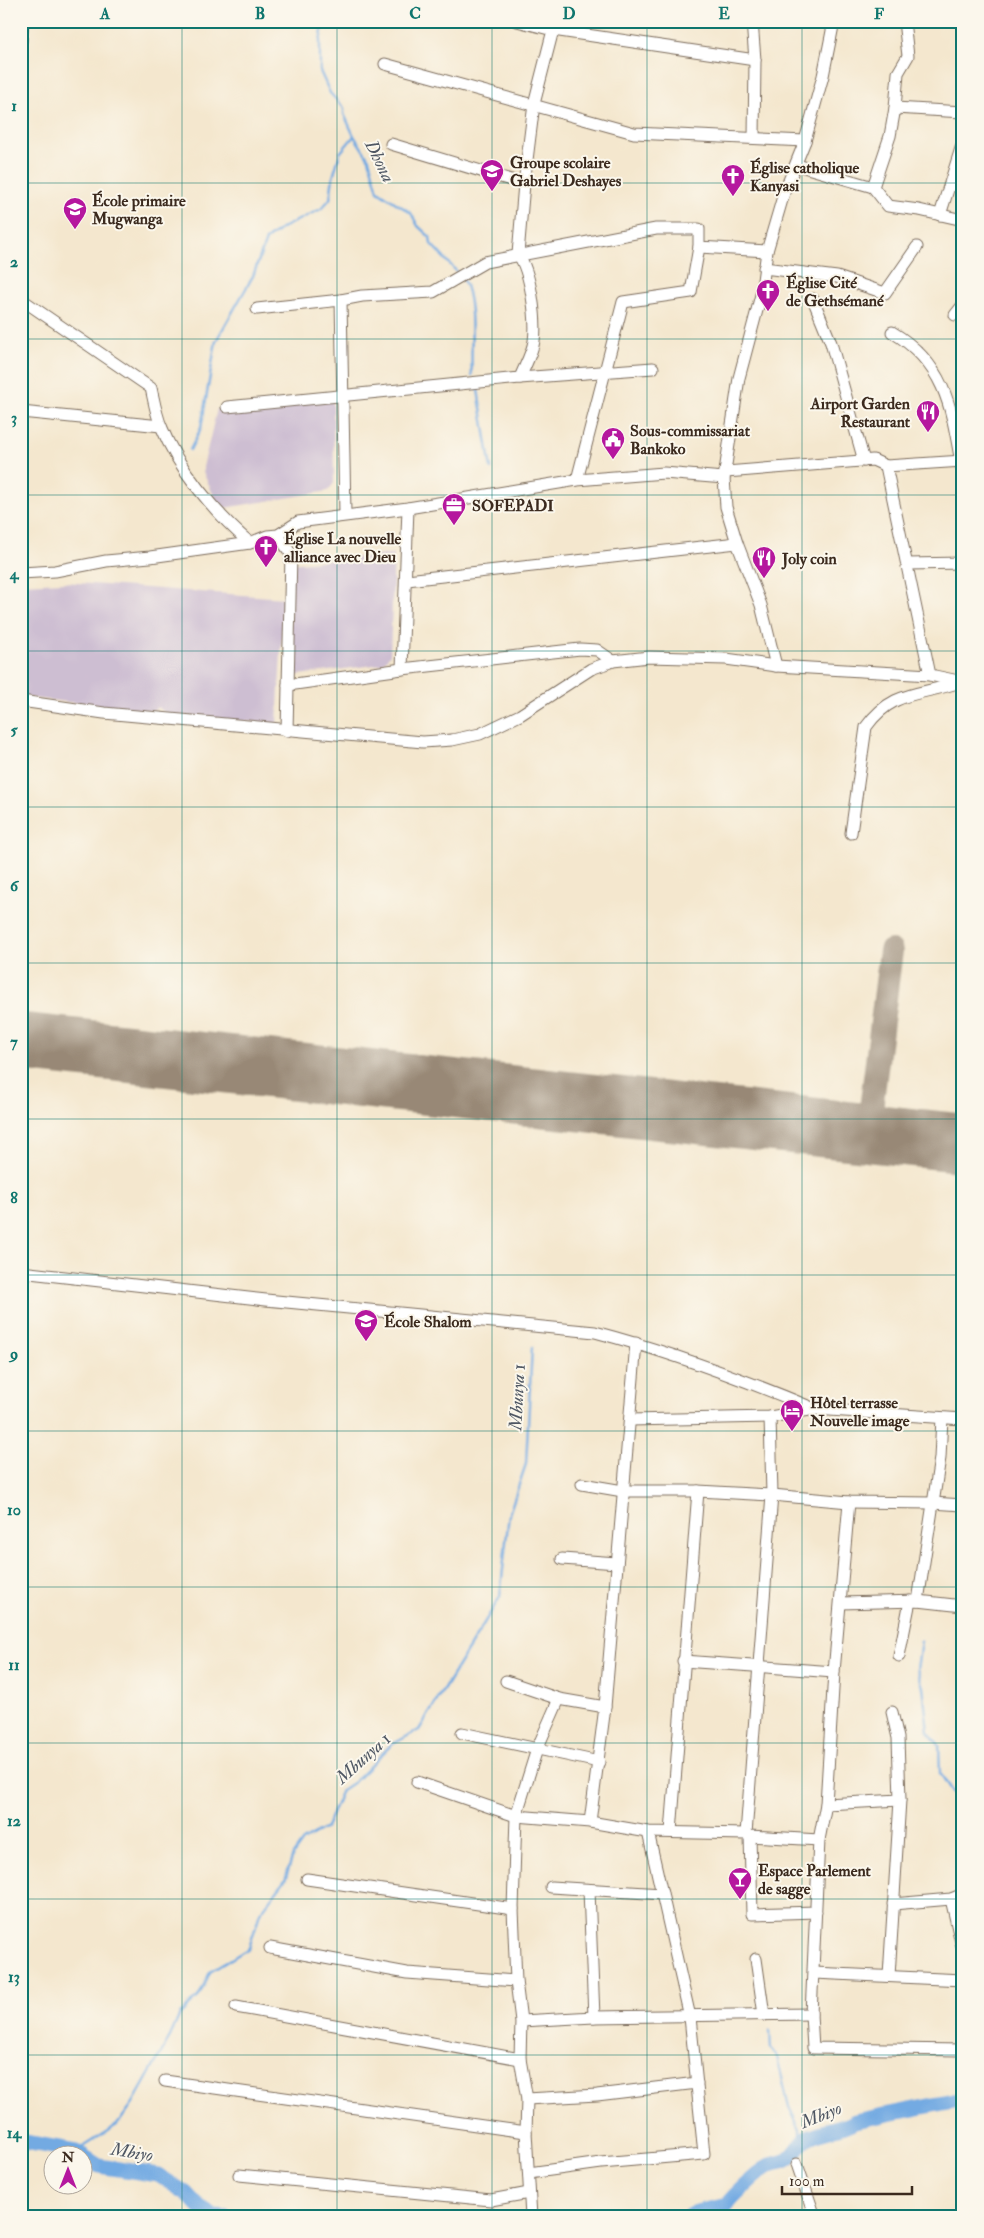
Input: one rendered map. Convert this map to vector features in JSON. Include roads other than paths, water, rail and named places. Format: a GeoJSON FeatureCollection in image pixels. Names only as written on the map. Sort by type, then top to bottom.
{"type":"FeatureCollection","features":[{"type":"Feature","properties":{"kind":"street"},"geometry":{"type":"LineString","coordinates":[[21,41],[23,21]]}},
{"type":"Feature","properties":{"kind":"street"},"geometry":{"type":"LineString","coordinates":[[517,21],[553,30],[755,60]]}},
{"type":"Feature","properties":{"kind":"street"},"geometry":{"type":"LineString","coordinates":[[752,21],[755,60],[754,138]]}},
{"type":"Feature","properties":{"kind":"street"},"geometry":{"type":"LineString","coordinates":[[776,666],[761,605],[737,543],[726,507],[725,476],[739,378],[761,295],[767,251],[784,193],[797,165],[805,141],[834,21]]}},
{"type":"Feature","properties":{"kind":"street"},"geometry":{"type":"LineString","coordinates":[[873,187],[890,136],[898,73],[908,56],[904,21]]}},
{"type":"Feature","properties":{"kind":"street"},"geometry":{"type":"LineString","coordinates":[[520,378],[534,344],[535,321],[525,263],[518,254],[524,184],[534,104],[553,30]]}},
{"type":"Feature","properties":{"kind":"street"},"geometry":{"type":"LineString","coordinates":[[385,64],[634,133],[805,141]]}},
{"type":"Feature","properties":{"kind":"street"},"geometry":{"type":"LineString","coordinates":[[21,76],[21,104]]}},
{"type":"Feature","properties":{"kind":"street"},"geometry":{"type":"LineString","coordinates":[[895,108],[963,112]]}},
{"type":"Feature","properties":{"kind":"street"},"geometry":{"type":"LineString","coordinates":[[940,215],[963,142]]}},
{"type":"Feature","properties":{"kind":"street"},"geometry":{"type":"LineString","coordinates":[[391,144],[524,184]]}},
{"type":"Feature","properties":{"kind":"street"},"geometry":{"type":"LineString","coordinates":[[797,165],[873,187],[888,206],[963,220]]}},
{"type":"Feature","properties":{"kind":"street"},"geometry":{"type":"LineString","coordinates":[[258,309],[362,296],[433,292],[485,262],[518,254],[656,229],[699,229],[699,247],[691,292],[623,302],[577,480]]}},
{"type":"Feature","properties":{"kind":"street"},"geometry":{"type":"LineString","coordinates":[[699,247],[767,251]]}},
{"type":"Feature","properties":{"kind":"street"},"geometry":{"type":"LineString","coordinates":[[764,268],[837,277],[885,293],[917,247]]}},
{"type":"Feature","properties":{"kind":"street"},"geometry":{"type":"LineString","coordinates":[[814,299],[831,343],[864,461]]}},
{"type":"Feature","properties":{"kind":"street"},"geometry":{"type":"LineString","coordinates":[[341,300],[346,514]]}},
{"type":"Feature","properties":{"kind":"street"},"geometry":{"type":"LineString","coordinates":[[22,304],[151,388],[161,426],[181,465],[231,527],[250,543]]}},
{"type":"Feature","properties":{"kind":"street"},"geometry":{"type":"LineString","coordinates":[[955,314],[963,305]]}},
{"type":"Feature","properties":{"kind":"street"},"geometry":{"type":"LineString","coordinates":[[21,572],[55,571],[106,561],[250,543],[266,536],[278,535],[298,522],[346,514],[408,508],[577,480],[664,473],[725,476],[873,460],[886,466],[962,466],[957,435],[942,383],[930,363],[910,343],[892,332]]}},
{"type":"Feature","properties":{"kind":"street"},"geometry":{"type":"LineString","coordinates":[[227,408],[520,378],[653,368]]}},
{"type":"Feature","properties":{"kind":"street"},"geometry":{"type":"LineString","coordinates":[[21,412],[161,426]]}},
{"type":"Feature","properties":{"kind":"street"},"geometry":{"type":"LineString","coordinates":[[886,466],[930,675]]}},
{"type":"Feature","properties":{"kind":"street"},"geometry":{"type":"LineString","coordinates":[[402,669],[408,508]]}},
{"type":"Feature","properties":{"kind":"street"},"geometry":{"type":"LineString","coordinates":[[278,535],[291,554],[287,731]]}},
{"type":"Feature","properties":{"kind":"street"},"geometry":{"type":"LineString","coordinates":[[406,580],[737,543]]}},
{"type":"Feature","properties":{"kind":"street"},"geometry":{"type":"LineString","coordinates":[[908,564],[963,563]]}},
{"type":"Feature","properties":{"kind":"street"},"geometry":{"type":"LineString","coordinates":[[288,685],[402,669],[580,649],[597,650],[613,661]]}},
{"type":"Feature","properties":{"kind":"street"},"geometry":{"type":"LineString","coordinates":[[21,701],[104,713],[423,742],[452,740],[480,734],[520,715],[592,669],[613,661],[650,657],[726,659],[776,666],[930,675],[962,682]]}},
{"type":"Feature","properties":{"kind":"street"},"geometry":{"type":"LineString","coordinates":[[851,833],[866,727],[875,714],[893,700],[962,682]]}},
{"type":"Feature","properties":{"kind":"street"},"geometry":{"type":"LineString","coordinates":[[21,1272],[266,1300],[595,1332],[636,1343],[746,1380],[816,1409]]}},
{"type":"Feature","properties":{"kind":"street"},"geometry":{"type":"LineString","coordinates":[[590,1822],[605,1706],[636,1343]]}},
{"type":"Feature","properties":{"kind":"street"},"geometry":{"type":"LineString","coordinates":[[630,1420],[770,1417],[816,1409],[963,1419]]}},
{"type":"Feature","properties":{"kind":"street"},"geometry":{"type":"LineString","coordinates":[[770,1417],[772,1495],[748,1835],[752,1914],[816,1912]]}},
{"type":"Feature","properties":{"kind":"street"},"geometry":{"type":"LineString","coordinates":[[899,1656],[914,1601],[932,1503],[940,1458],[942,1418]]}},
{"type":"Feature","properties":{"kind":"street"},"geometry":{"type":"LineString","coordinates":[[582,1484],[623,1491],[698,1491],[849,1502],[963,1505]]}},
{"type":"Feature","properties":{"kind":"street"},"geometry":{"type":"LineString","coordinates":[[670,1832],[698,1491]]}},
{"type":"Feature","properties":{"kind":"street"},"geometry":{"type":"LineString","coordinates":[[849,1502],[834,1672],[826,1804],[819,1840],[811,2014],[814,2048],[963,2050]]}},
{"type":"Feature","properties":{"kind":"street"},"geometry":{"type":"LineString","coordinates":[[562,1559],[617,1563]]}},
{"type":"Feature","properties":{"kind":"street"},"geometry":{"type":"LineString","coordinates":[[841,1602],[914,1601],[963,1606]]}},
{"type":"Feature","properties":{"kind":"street"},"geometry":{"type":"LineString","coordinates":[[683,1661],[834,1672]]}},
{"type":"Feature","properties":{"kind":"street"},"geometry":{"type":"LineString","coordinates":[[506,1681],[559,1699],[605,1706]]}},
{"type":"Feature","properties":{"kind":"street"},"geometry":{"type":"LineString","coordinates":[[531,2217],[526,2132],[527,2099],[520,2059],[521,2020],[516,1981],[513,1909],[516,1816],[537,1749],[559,1699]]}},
{"type":"Feature","properties":{"kind":"street"},"geometry":{"type":"LineString","coordinates":[[889,1976],[900,1800],[898,1738],[892,1712]]}},
{"type":"Feature","properties":{"kind":"street"},"geometry":{"type":"LineString","coordinates":[[462,1733],[599,1762]]}},
{"type":"Feature","properties":{"kind":"street"},"geometry":{"type":"LineString","coordinates":[[417,1782],[516,1816],[590,1822],[648,1832],[748,1835],[819,1840]]}},
{"type":"Feature","properties":{"kind":"street"},"geometry":{"type":"LineString","coordinates":[[826,1804],[900,1800]]}},
{"type":"Feature","properties":{"kind":"street"},"geometry":{"type":"LineString","coordinates":[[528,2173],[601,2163],[704,2154],[690,2017],[648,1832]]}},
{"type":"Feature","properties":{"kind":"street"},"geometry":{"type":"LineString","coordinates":[[307,1879],[513,1909]]}},
{"type":"Feature","properties":{"kind":"street"},"geometry":{"type":"LineString","coordinates":[[551,1887],[662,1894]]}},
{"type":"Feature","properties":{"kind":"street"},"geometry":{"type":"LineString","coordinates":[[589,1890],[594,2017]]}},
{"type":"Feature","properties":{"kind":"street"},"geometry":{"type":"LineString","coordinates":[[892,1904],[951,1899],[963,1894]]}},
{"type":"Feature","properties":{"kind":"street"},"geometry":{"type":"LineString","coordinates":[[951,1899],[963,1950]]}},
{"type":"Feature","properties":{"kind":"street"},"geometry":{"type":"LineString","coordinates":[[270,1948],[407,1974],[516,1981]]}},
{"type":"Feature","properties":{"kind":"street"},"geometry":{"type":"LineString","coordinates":[[756,1959],[764,2015]]}},
{"type":"Feature","properties":{"kind":"street"},"geometry":{"type":"LineString","coordinates":[[814,1973],[963,1980]]}},
{"type":"Feature","properties":{"kind":"street"},"geometry":{"type":"LineString","coordinates":[[236,2007],[520,2059]]}},
{"type":"Feature","properties":{"kind":"street"},"geometry":{"type":"LineString","coordinates":[[521,2020],[811,2014]]}},
{"type":"Feature","properties":{"kind":"street"},"geometry":{"type":"LineString","coordinates":[[165,2081],[526,2132]]}},
{"type":"Feature","properties":{"kind":"street"},"geometry":{"type":"LineString","coordinates":[[527,2099],[597,2094],[697,2083]]}},
{"type":"Feature","properties":{"kind":"street"},"geometry":{"type":"LineString","coordinates":[[797,2164],[815,2217]]}},
{"type":"Feature","properties":{"kind":"street"},"geometry":{"type":"LineString","coordinates":[[239,2175],[491,2200],[529,2193]]}},
{"type":"Feature","properties":{"kind":"waterway","name":"Dhona"},"geometry":{"type":"LineString","coordinates":[[324,21],[320,41],[320,71],[330,93],[344,108],[344,114],[354,136],[369,159],[378,191],[411,213],[418,226],[430,237],[431,244],[458,273]]}},
{"type":"Feature","properties":{"kind":"waterway"},"geometry":{"type":"LineString","coordinates":[[190,450],[201,428],[216,341],[253,276],[266,240],[282,228],[321,209],[330,199],[333,177],[340,153],[354,136]]}},
{"type":"Feature","properties":{"kind":"waterway","name":"Dhona"},"geometry":{"type":"LineString","coordinates":[[463,279],[470,300],[472,376]]}},
{"type":"Feature","properties":{"kind":"waterway","name":"Dhona"},"geometry":{"type":"LineString","coordinates":[[474,385],[478,390],[491,469]]}},
{"type":"Feature","properties":{"kind":"waterway","name":"Mbunya 1"},"geometry":{"type":"LineString","coordinates":[[84,2146],[117,2125],[133,2103],[168,2041],[180,2014],[199,1996],[210,1972],[249,1948],[260,1913],[285,1880],[293,1855],[303,1841],[326,1828],[342,1790],[354,1782],[391,1745],[419,1730],[500,1597],[509,1514],[526,1464],[532,1347]]}},
{"type":"Feature","properties":{"kind":"waterway"},"geometry":{"type":"LineString","coordinates":[[921,1641],[917,1669],[923,1687],[928,1732],[939,1745],[940,1773],[963,1809]]}},
{"type":"Feature","properties":{"kind":"waterway"},"geometry":{"type":"LineString","coordinates":[[770,2031],[771,2049],[777,2057],[789,2107],[800,2130],[800,2144]]}},
{"type":"Feature","properties":{"kind":"waterway","name":"Mbiyo"},"geometry":{"type":"LineString","coordinates":[[688,2217],[696,2212],[727,2205],[759,2173],[771,2165],[790,2158],[803,2142],[811,2136],[855,2121],[963,2099]]}},
{"type":"Feature","properties":{"kind":"waterway","name":"Mbiyo"},"geometry":{"type":"LineString","coordinates":[[21,2144],[25,2142],[76,2151],[99,2166],[158,2175],[186,2193],[200,2208],[214,2216],[227,2217]]}},
{"type":"Feature","properties":{"kind":"place","name":"Groupe scolaire Gabriel Deshayes"},"geometry":{"type":"Point","coordinates":[492,192]}},
{"type":"Feature","properties":{"kind":"place","name":"Église catholique Kanyasi"},"geometry":{"type":"Point","coordinates":[733,197]}},
{"type":"Feature","properties":{"kind":"place","name":"École primaire Mugwanga"},"geometry":{"type":"Point","coordinates":[75,230]}},
{"type":"Feature","properties":{"kind":"place","name":"Église Cité de Gethsémané"},"geometry":{"type":"Point","coordinates":[768,312]}},
{"type":"Feature","properties":{"kind":"place","name":"Airport Garden Restaurant"},"geometry":{"type":"Point","coordinates":[928,433]}},
{"type":"Feature","properties":{"kind":"place","name":"Sous-commissariat Bankoko"},"geometry":{"type":"Point","coordinates":[613,460]}},
{"type":"Feature","properties":{"kind":"place","name":"SOFEPADI"},"geometry":{"type":"Point","coordinates":[454,526]}},
{"type":"Feature","properties":{"kind":"place","name":"Église La nouvelle alliance avec Dieu"},"geometry":{"type":"Point","coordinates":[266,568]}},
{"type":"Feature","properties":{"kind":"place","name":"Joly coin"},"geometry":{"type":"Point","coordinates":[764,579]}},
{"type":"Feature","properties":{"kind":"place","name":"École Shalom"},"geometry":{"type":"Point","coordinates":[366,1342]}},
{"type":"Feature","properties":{"kind":"place","name":"Hôtel terrasse Nouvelle image"},"geometry":{"type":"Point","coordinates":[792,1432]}},
{"type":"Feature","properties":{"kind":"place","name":"Espace Parlement de sagge"},"geometry":{"type":"Point","coordinates":[740,1900]}}]}
